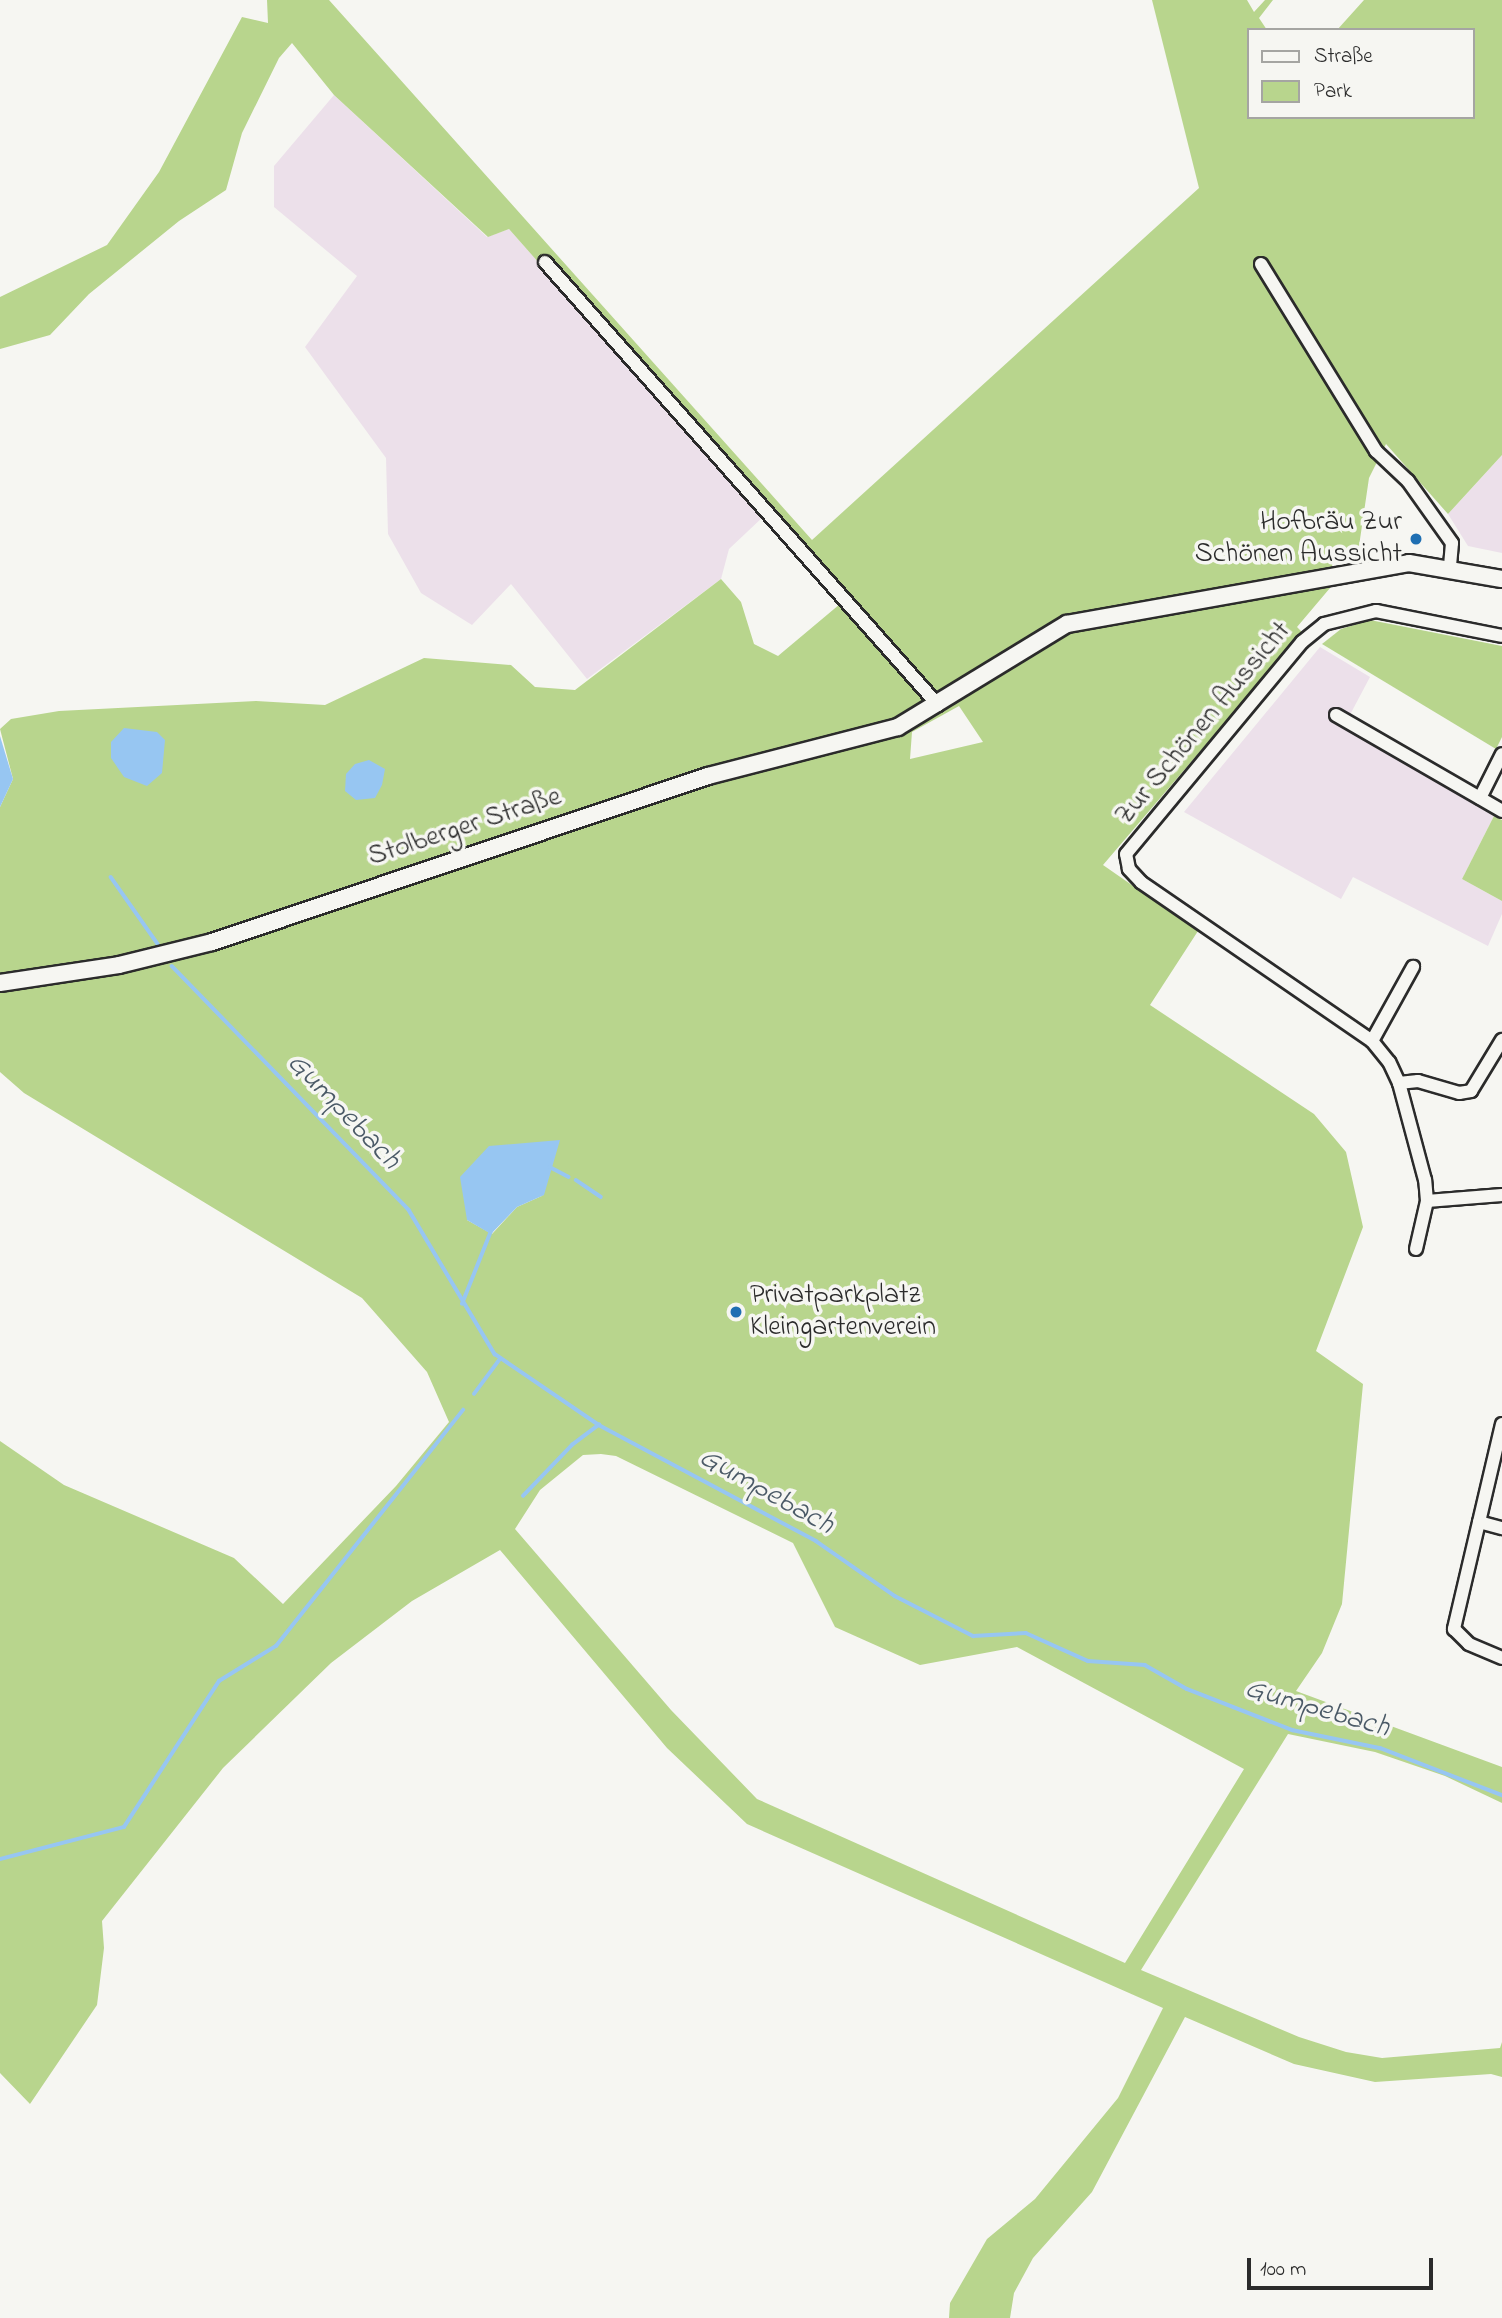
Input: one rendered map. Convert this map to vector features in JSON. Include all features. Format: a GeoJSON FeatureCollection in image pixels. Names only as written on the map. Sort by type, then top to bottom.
{"type":"FeatureCollection","features":[{"type":"Feature","properties":{"kind":"main road","name":"Stolberger Straße"},"geometry":{"type":"LineString","coordinates":[[1,983],[119,965],[212,942],[708,776],[898,727],[1068,624],[1366,567],[1409,563],[1502,579]]}},
{"type":"Feature","properties":{"kind":"street"},"geometry":{"type":"LineString","coordinates":[[545,262],[938,705]]}},
{"type":"Feature","properties":{"kind":"street"},"geometry":{"type":"LineString","coordinates":[[1261,264],[1377,451],[1408,481],[1452,543],[1450,568]]}},
{"type":"Feature","properties":{"kind":"street","name":"Zur Schönen Aussicht"},"geometry":{"type":"LineString","coordinates":[[1427,1201],[1425,1180],[1399,1083],[1372,1041],[1141,881],[1129,869],[1126,854],[1302,642],[1324,624],[1376,611],[1502,636]]}},
{"type":"Feature","properties":{"kind":"street"},"geometry":{"type":"LineString","coordinates":[[1336,715],[1502,811]]}},
{"type":"Feature","properties":{"kind":"street"},"geometry":{"type":"LineString","coordinates":[[1480,799],[1502,754]]}},
{"type":"Feature","properties":{"kind":"street"},"geometry":{"type":"LineString","coordinates":[[1372,1041],[1413,967]]}},
{"type":"Feature","properties":{"kind":"street"},"geometry":{"type":"LineString","coordinates":[[1399,1083],[1418,1081],[1459,1093],[1471,1090],[1502,1041]]}},
{"type":"Feature","properties":{"kind":"street"},"geometry":{"type":"LineString","coordinates":[[1416,1249],[1427,1201],[1502,1195]]}},
{"type":"Feature","properties":{"kind":"street"},"geometry":{"type":"LineString","coordinates":[[1502,1424],[1454,1629],[1469,1644],[1502,1658]]}},
{"type":"Feature","properties":{"kind":"street"},"geometry":{"type":"LineString","coordinates":[[1479,1522],[1502,1528]]}},
{"type":"Feature","properties":{"kind":"shaded area"},"geometry":{"type":"Polygon","coordinates":[[[334,95],[487,237],[509,229],[764,516],[729,549],[721,579],[587,679],[511,584],[472,625],[421,593],[388,534],[386,458],[305,347],[357,276],[274,207],[274,166],[334,95]]]}},
{"type":"Feature","properties":{"kind":"shaded area"},"geometry":{"type":"Polygon","coordinates":[[[1502,455],[1502,553],[1468,546],[1448,514],[1502,455]]]}},
{"type":"Feature","properties":{"kind":"shaded area"},"geometry":{"type":"Polygon","coordinates":[[[1320,647],[1370,677],[1343,728],[1494,816],[1462,879],[1502,901],[1502,914],[1488,946],[1353,877],[1341,899],[1184,812],[1320,647]]]}},
{"type":"Feature","properties":{"kind":"green space"},"geometry":{"type":"Polygon","coordinates":[[[267,0],[329,0],[812,540],[1199,188],[1152,0],[1247,0],[1254,12],[1265,0],[1273,0],[1259,18],[1266,28],[1246,28],[1246,119],[1474,119],[1474,28],[1339,28],[1364,0],[1502,0],[1502,455],[1448,514],[1386,444],[1369,478],[1358,553],[1333,556],[1330,588],[1297,627],[1302,632],[1103,865],[1198,931],[1150,1005],[1314,1114],[1346,1152],[1363,1227],[1316,1351],[1363,1384],[1342,1604],[1322,1653],[1296,1691],[1502,1767],[1502,1803],[1445,1776],[1375,1752],[1288,1734],[1141,1970],[1299,2037],[1346,2052],[1382,2058],[1500,2048],[1502,2042],[1502,2077],[1491,2074],[1375,2082],[1294,2064],[1185,2017],[1092,2192],[1033,2258],[1014,2293],[1010,2318],[949,2318],[950,2303],[987,2239],[1035,2199],[1118,2098],[1163,2008],[747,1824],[667,1748],[500,1550],[412,1601],[331,1663],[223,1768],[102,1921],[104,1948],[97,2005],[30,2104],[0,2073],[0,1441],[64,1485],[234,1558],[283,1604],[396,1486],[449,1422],[427,1372],[362,1298],[24,1093],[0,1072],[0,807],[13,779],[0,729],[11,719],[59,711],[256,701],[325,705],[424,658],[511,665],[535,687],[575,690],[721,579],[741,602],[754,644],[778,656],[840,604],[509,229],[488,237],[334,95],[292,43],[279,58],[242,133],[226,190],[179,221],[89,294],[50,335],[0,349],[0,297],[107,245],[159,172],[242,17],[268,23],[267,0]],[[959,706],[912,732],[910,759],[983,742],[959,706]],[[544,1195],[467,1220],[492,1234],[517,1207],[544,1195]],[[583,1455],[540,1490],[515,1529],[671,1710],[757,1799],[1125,1963],[1244,1769],[1017,1647],[920,1665],[835,1627],[793,1543],[616,1456],[583,1455]]]}},
{"type":"Feature","properties":{"kind":"green space"},"geometry":{"type":"Polygon","coordinates":[[[1370,620],[1502,646],[1502,737],[1496,749],[1322,644],[1341,629],[1370,620]]]}},
{"type":"Feature","properties":{"kind":"green space"},"geometry":{"type":"Polygon","coordinates":[[[1494,816],[1502,820],[1502,901],[1462,879],[1494,816]]]}},
{"type":"Feature","properties":{"kind":"water"},"geometry":{"type":"Polygon","coordinates":[[[124,728],[157,732],[165,740],[162,773],[147,786],[124,777],[111,758],[111,742],[124,728]]]}},
{"type":"Feature","properties":{"kind":"water"},"geometry":{"type":"Polygon","coordinates":[[[0,736],[13,779],[0,807],[0,736]]]}},
{"type":"Feature","properties":{"kind":"water"},"geometry":{"type":"Polygon","coordinates":[[[369,760],[385,769],[382,785],[375,798],[356,800],[345,791],[346,774],[355,764],[369,760]]]}},
{"type":"Feature","properties":{"kind":"water"},"geometry":{"type":"Polygon","coordinates":[[[560,1140],[544,1195],[517,1207],[491,1234],[467,1220],[460,1177],[489,1146],[560,1140]]]}},
{"type":"Feature","properties":{"kind":"waterway","name":"Gumpebach"},"geometry":{"type":"LineString","coordinates":[[111,877],[158,944]]}},
{"type":"Feature","properties":{"kind":"waterway","name":"Gumpebach"},"geometry":{"type":"LineString","coordinates":[[172,966],[409,1210],[495,1354],[599,1425],[816,1541],[895,1596],[973,1636],[1026,1633],[1088,1661],[1145,1665],[1187,1689],[1292,1730],[1380,1748],[1502,1795]]}},
{"type":"Feature","properties":{"kind":"waterway"},"geometry":{"type":"LineString","coordinates":[[550,1167],[569,1177]]}},
{"type":"Feature","properties":{"kind":"waterway"},"geometry":{"type":"LineString","coordinates":[[576,1180],[601,1197]]}},
{"type":"Feature","properties":{"kind":"waterway"},"geometry":{"type":"LineString","coordinates":[[462,1304],[491,1231]]}},
{"type":"Feature","properties":{"kind":"waterway"},"geometry":{"type":"LineString","coordinates":[[474,1394],[500,1359]]}},
{"type":"Feature","properties":{"kind":"waterway"},"geometry":{"type":"LineString","coordinates":[[0,1859],[124,1827],[219,1681],[276,1646],[463,1410]]}},
{"type":"Feature","properties":{"kind":"waterway"},"geometry":{"type":"LineString","coordinates":[[523,1496],[572,1445],[599,1425]]}},
{"type":"Feature","properties":{"kind":"place","name":"Hofbräu Zur Schönen Aussicht"},"geometry":{"type":"Point","coordinates":[1416,539]}},
{"type":"Feature","properties":{"kind":"place","name":"Privatparkplatz Kleingartenverein"},"geometry":{"type":"Point","coordinates":[736,1312]}}]}
